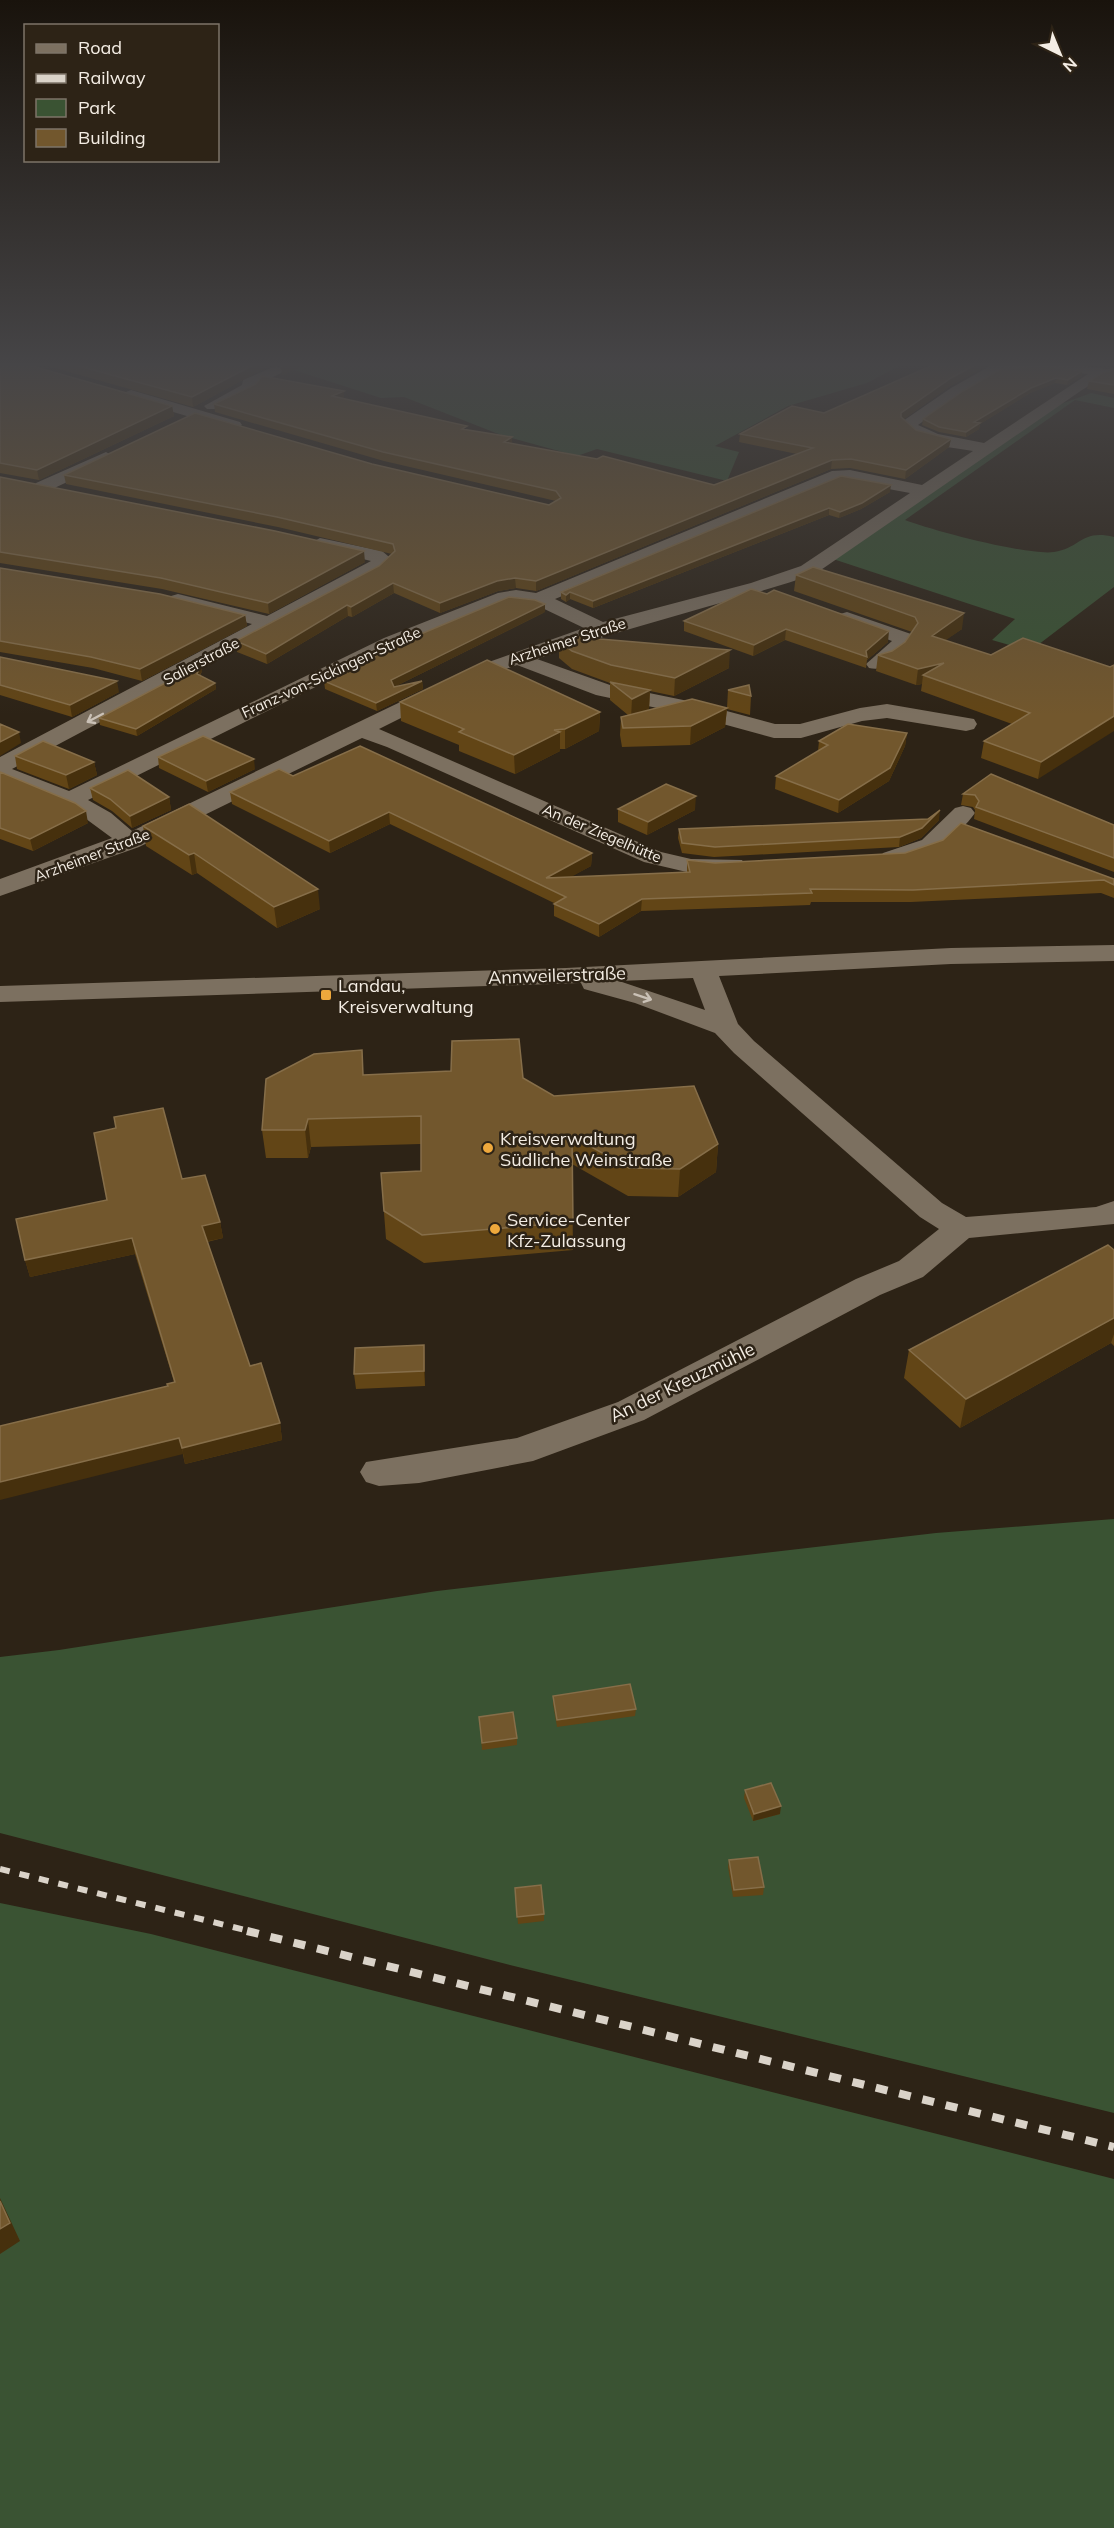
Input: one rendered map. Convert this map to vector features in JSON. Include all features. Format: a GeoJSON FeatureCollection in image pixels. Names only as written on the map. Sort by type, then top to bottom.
{"type":"FeatureCollection","features":[{"type":"Feature","properties":{"kind":"street"},"geometry":{"type":"LineString","coordinates":[[42,488],[59,480]]}},
{"type":"Feature","properties":{"kind":"street"},"geometry":{"type":"LineString","coordinates":[[537,600],[826,480]]}},
{"type":"Feature","properties":{"kind":"street"},"geometry":{"type":"LineString","coordinates":[[877,480],[926,491]]}},
{"type":"Feature","properties":{"kind":"street","name":"Arzheimer Straße"},"geometry":{"type":"LineString","coordinates":[[0,888],[130,842],[247,787],[416,700],[516,658],[601,629],[758,588],[819,564],[942,480]]}},
{"type":"Feature","properties":{"kind":"street"},"geometry":{"type":"LineString","coordinates":[[21,483],[76,494]]}},
{"type":"Feature","properties":{"kind":"street","name":"Salierstraße"},"geometry":{"type":"LineString","coordinates":[[0,766],[385,561],[383,558],[369,554],[300,539]]}},
{"type":"Feature","properties":{"kind":"street"},"geometry":{"type":"LineString","coordinates":[[758,588],[792,600]]}},
{"type":"Feature","properties":{"kind":"street","name":"Franz-von-Sickingen-Straße"},"geometry":{"type":"LineString","coordinates":[[69,800],[391,642],[449,617],[514,595],[537,600],[601,629]]}},
{"type":"Feature","properties":{"kind":"street"},"geometry":{"type":"LineString","coordinates":[[162,597],[272,623]]}},
{"type":"Feature","properties":{"kind":"street"},"geometry":{"type":"LineString","coordinates":[[826,611],[904,638],[899,648],[876,664]]}},
{"type":"Feature","properties":{"kind":"street"},"geometry":{"type":"LineString","coordinates":[[516,658],[604,690],[693,709],[774,731],[801,730],[860,715],[887,711],[966,724]]}},
{"type":"Feature","properties":{"kind":"street"},"geometry":{"type":"LineString","coordinates":[[116,682],[146,690]]}},
{"type":"Feature","properties":{"kind":"street","name":"An der Ziegelhütte"},"geometry":{"type":"LineString","coordinates":[[360,730],[395,742],[653,857],[691,866],[760,864]]}},
{"type":"Feature","properties":{"kind":"street"},"geometry":{"type":"LineString","coordinates":[[0,772],[104,817],[130,842]]}},
{"type":"Feature","properties":{"kind":"street"},"geometry":{"type":"LineString","coordinates":[[871,860],[917,852],[966,822]]}},
{"type":"Feature","properties":{"kind":"street","name":"Annweilerstraße"},"geometry":{"type":"LineString","coordinates":[[0,994],[567,976],[951,956],[1114,953]]}},
{"type":"Feature","properties":{"kind":"street"},"geometry":{"type":"LineString","coordinates":[[704,969],[725,1027],[752,1055],[931,1210],[961,1228],[1110,1218]]}},
{"type":"Feature","properties":{"kind":"street"},"geometry":{"type":"LineString","coordinates":[[567,976],[645,997],[725,1027]]}},
{"type":"Feature","properties":{"kind":"street","name":"An der Kreuzmühle"},"geometry":{"type":"LineString","coordinates":[[379,1472],[419,1469],[520,1451],[631,1411],[858,1293],[911,1269],[961,1228]]}},
{"type":"Feature","properties":{"kind":"green space"},"geometry":{"type":"Polygon","coordinates":[[[943,480],[962,480],[905,520],[980,541],[1041,552],[1063,550],[1094,535],[1114,537],[1114,587],[1030,651],[992,640],[1015,619],[830,558],[943,480]]]}},
{"type":"Feature","properties":{"kind":"green space"},"geometry":{"type":"Polygon","coordinates":[[[1114,1519],[1114,2113],[514,1966],[0,1833],[0,1657],[59,1650],[437,1591],[936,1533],[1114,1519]]]}},
{"type":"Feature","properties":{"kind":"green space"},"geometry":{"type":"Polygon","coordinates":[[[0,1903],[151,1934],[1114,2179],[1114,2528],[0,2528],[0,1903]]]}},
{"type":"Feature","properties":{"kind":"building"},"geometry":{"type":"Polygon","coordinates":[[[0,480],[15,480],[275,531],[364,551],[268,603],[161,578],[0,552],[0,480]]]}},
{"type":"Feature","properties":{"kind":"building"},"geometry":{"type":"Polygon","coordinates":[[[89,480],[441,480],[549,505],[561,498],[556,491],[507,480],[695,480],[714,485],[727,480],[783,480],[536,581],[515,578],[497,581],[440,603],[393,583],[351,607],[347,605],[266,654],[236,641],[379,566],[395,551],[393,544],[277,517],[89,480]]]}},
{"type":"Feature","properties":{"kind":"building"},"geometry":{"type":"Polygon","coordinates":[[[831,480],[863,480],[891,485],[862,503],[840,512],[829,508],[593,601],[570,592],[566,595],[561,592],[831,480]]]}},
{"type":"Feature","properties":{"kind":"building"},"geometry":{"type":"Polygon","coordinates":[[[813,567],[964,613],[932,636],[991,655],[1023,638],[1110,667],[1114,665],[1114,716],[1041,762],[984,741],[1030,713],[923,675],[944,663],[918,669],[878,655],[892,651],[905,642],[918,623],[915,617],[796,575],[813,567]]]}},
{"type":"Feature","properties":{"kind":"building"},"geometry":{"type":"Polygon","coordinates":[[[0,568],[160,594],[245,615],[140,669],[91,657],[0,641],[0,568]]]}},
{"type":"Feature","properties":{"kind":"building"},"geometry":{"type":"Polygon","coordinates":[[[751,589],[767,594],[774,590],[889,631],[866,651],[867,657],[786,629],[754,645],[684,621],[751,589]]]}},
{"type":"Feature","properties":{"kind":"building"},"geometry":{"type":"Polygon","coordinates":[[[509,597],[535,600],[545,604],[391,680],[394,687],[422,681],[376,703],[324,681],[416,636],[509,597]]]}},
{"type":"Feature","properties":{"kind":"building"},"geometry":{"type":"Polygon","coordinates":[[[592,633],[600,639],[730,650],[675,678],[611,665],[572,651],[559,641],[592,633]]]}},
{"type":"Feature","properties":{"kind":"building"},"geometry":{"type":"Polygon","coordinates":[[[0,657],[117,681],[70,705],[0,685],[0,657]]]}},
{"type":"Feature","properties":{"kind":"building"},"geometry":{"type":"Polygon","coordinates":[[[487,660],[600,712],[565,729],[554,730],[560,732],[514,755],[459,732],[464,729],[400,702],[487,660]]]}},
{"type":"Feature","properties":{"kind":"building"},"geometry":{"type":"Polygon","coordinates":[[[201,664],[197,674],[215,683],[136,729],[99,718],[201,664]]]}},
{"type":"Feature","properties":{"kind":"building"},"geometry":{"type":"Polygon","coordinates":[[[610,682],[650,690],[632,699],[610,682]]]}},
{"type":"Feature","properties":{"kind":"building"},"geometry":{"type":"Polygon","coordinates":[[[749,685],[751,696],[728,690],[749,685]]]}},
{"type":"Feature","properties":{"kind":"building"},"geometry":{"type":"Polygon","coordinates":[[[692,699],[727,708],[691,726],[623,728],[621,717],[692,699]]]}},
{"type":"Feature","properties":{"kind":"building"},"geometry":{"type":"Polygon","coordinates":[[[0,724],[19,732],[0,742],[0,724]]]}},
{"type":"Feature","properties":{"kind":"building"},"geometry":{"type":"Polygon","coordinates":[[[848,724],[907,733],[890,768],[839,800],[776,776],[828,745],[819,741],[848,724]]]}},
{"type":"Feature","properties":{"kind":"building"},"geometry":{"type":"Polygon","coordinates":[[[203,736],[254,759],[206,781],[158,757],[203,736]]]}},
{"type":"Feature","properties":{"kind":"building"},"geometry":{"type":"Polygon","coordinates":[[[43,741],[94,762],[66,775],[15,756],[43,741]]]}},
{"type":"Feature","properties":{"kind":"building"},"geometry":{"type":"Polygon","coordinates":[[[360,746],[592,853],[546,878],[690,872],[687,860],[715,863],[905,853],[943,840],[961,823],[1114,879],[1114,885],[1104,880],[913,890],[810,889],[812,893],[642,899],[599,924],[554,904],[566,897],[389,812],[329,841],[230,792],[279,769],[293,776],[360,746]]]}},
{"type":"Feature","properties":{"kind":"building"},"geometry":{"type":"Polygon","coordinates":[[[128,770],[169,797],[130,816],[110,799],[90,788],[128,770]]]}},
{"type":"Feature","properties":{"kind":"building"},"geometry":{"type":"Polygon","coordinates":[[[0,772],[75,803],[86,811],[30,839],[0,828],[0,772]]]}},
{"type":"Feature","properties":{"kind":"building"},"geometry":{"type":"Polygon","coordinates":[[[991,774],[1114,825],[1114,858],[976,807],[979,801],[975,795],[963,794],[991,774]]]}},
{"type":"Feature","properties":{"kind":"building"},"geometry":{"type":"Polygon","coordinates":[[[666,784],[696,796],[648,822],[618,809],[666,784]]]}},
{"type":"Feature","properties":{"kind":"building"},"geometry":{"type":"Polygon","coordinates":[[[189,804],[318,889],[274,907],[194,853],[189,855],[143,826],[189,804]]]}},
{"type":"Feature","properties":{"kind":"building"},"geometry":{"type":"Polygon","coordinates":[[[940,810],[922,828],[900,837],[715,847],[682,843],[679,829],[928,819],[940,810]]]}},
{"type":"Feature","properties":{"kind":"building"},"geometry":{"type":"Polygon","coordinates":[[[519,1039],[523,1078],[554,1096],[694,1086],[718,1144],[680,1169],[629,1168],[572,1136],[573,1222],[422,1235],[384,1211],[381,1173],[421,1171],[421,1116],[308,1119],[305,1130],[262,1130],[266,1079],[314,1054],[362,1050],[363,1075],[451,1071],[452,1041],[519,1039]]]}},
{"type":"Feature","properties":{"kind":"building"},"geometry":{"type":"Polygon","coordinates":[[[163,1108],[182,1179],[205,1175],[220,1222],[202,1226],[250,1366],[261,1363],[280,1423],[182,1448],[179,1438],[0,1482],[0,1426],[168,1386],[167,1384],[175,1382],[132,1238],[25,1260],[16,1219],[107,1200],[94,1133],[116,1128],[114,1117],[163,1108]]]}},
{"type":"Feature","properties":{"kind":"building"},"geometry":{"type":"Polygon","coordinates":[[[1108,1245],[1114,1250],[1114,1318],[966,1399],[909,1350],[1108,1245]]]}},
{"type":"Feature","properties":{"kind":"building"},"geometry":{"type":"Polygon","coordinates":[[[424,1345],[424,1371],[354,1374],[355,1348],[424,1345]]]}},
{"type":"Feature","properties":{"kind":"building"},"geometry":{"type":"Polygon","coordinates":[[[630,1684],[636,1709],[557,1720],[553,1696],[630,1684]]]}},
{"type":"Feature","properties":{"kind":"building"},"geometry":{"type":"Polygon","coordinates":[[[513,1712],[517,1738],[482,1743],[479,1717],[513,1712]]]}},
{"type":"Feature","properties":{"kind":"building"},"geometry":{"type":"Polygon","coordinates":[[[771,1783],[781,1806],[754,1814],[745,1790],[771,1783]]]}},
{"type":"Feature","properties":{"kind":"building"},"geometry":{"type":"Polygon","coordinates":[[[758,1857],[764,1887],[734,1890],[729,1860],[758,1857]]]}},
{"type":"Feature","properties":{"kind":"building"},"geometry":{"type":"Polygon","coordinates":[[[541,1885],[544,1914],[517,1917],[515,1888],[541,1885]]]}},
{"type":"Feature","properties":{"kind":"building"},"geometry":{"type":"Polygon","coordinates":[[[0,2201],[10,2223],[0,2229],[0,2201]]]}},
{"type":"Feature","properties":{"kind":"railway"},"geometry":{"type":"LineString","coordinates":[[0,1869],[253,1932]]}},
{"type":"Feature","properties":{"kind":"railway"},"geometry":{"type":"LineString","coordinates":[[247,1931],[1114,2147]]}},
{"type":"Feature","properties":{"kind":"place","name":"Landau, Kreisverwaltung"},"geometry":{"type":"Point","coordinates":[326,995]}},
{"type":"Feature","properties":{"kind":"place","name":"Kreisverwaltung Südliche Weinstraße"},"geometry":{"type":"Point","coordinates":[488,1148]}},
{"type":"Feature","properties":{"kind":"place","name":"Service-Center Kfz-Zulassung"},"geometry":{"type":"Point","coordinates":[495,1229]}}]}
